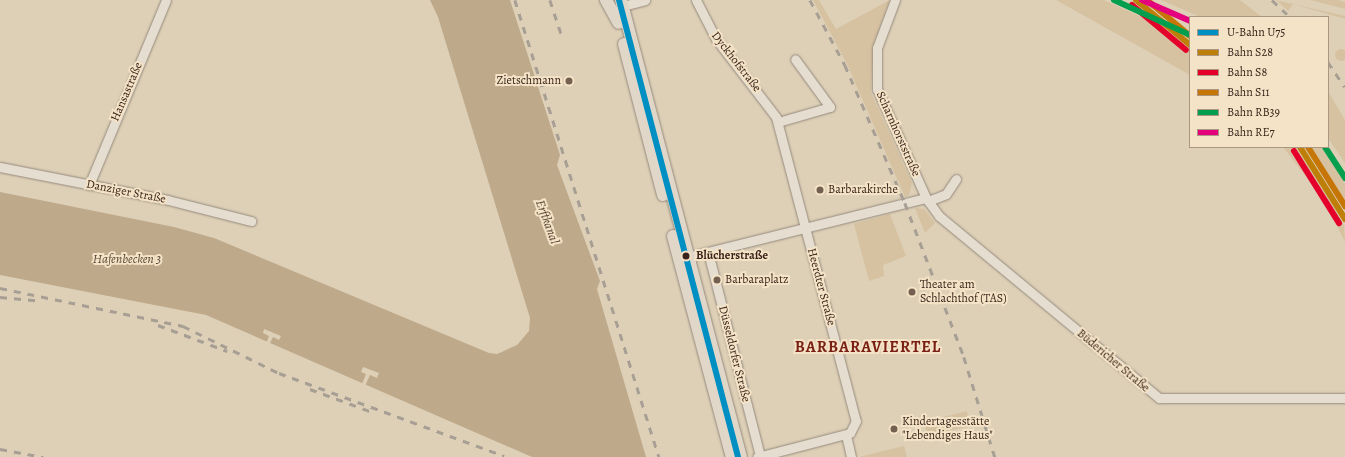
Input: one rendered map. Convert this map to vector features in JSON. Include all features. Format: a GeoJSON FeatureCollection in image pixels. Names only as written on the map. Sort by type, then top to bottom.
{"type":"FeatureCollection","features":[{"type":"Feature","properties":{"kind":"main road"},"geometry":{"type":"LineString","coordinates":[[606,0],[619,23]]}},
{"type":"Feature","properties":{"kind":"main road","name":"Düsseldorfer Straße"},"geometry":{"type":"LineString","coordinates":[[619,2],[619,23],[683,258],[741,457]]}},
{"type":"Feature","properties":{"kind":"main road","name":"Düsseldorfer Straße"},"geometry":{"type":"LineString","coordinates":[[619,2],[732,457]]}},
{"type":"Feature","properties":{"kind":"street","name":"Hansastraße"},"geometry":{"type":"LineString","coordinates":[[89,185],[166,0]]}},
{"type":"Feature","properties":{"kind":"street"},"geometry":{"type":"LineString","coordinates":[[619,2],[644,0]]}},
{"type":"Feature","properties":{"kind":"street","name":"Dyckhofstraße"},"geometry":{"type":"LineString","coordinates":[[696,0],[716,39],[778,122],[805,228]]}},
{"type":"Feature","properties":{"kind":"street","name":"Scharnhorststraße"},"geometry":{"type":"LineString","coordinates":[[895,0],[877,48],[877,89],[927,200]]}},
{"type":"Feature","properties":{"kind":"street"},"geometry":{"type":"LineString","coordinates":[[778,122],[830,107],[795,60]]}},
{"type":"Feature","properties":{"kind":"street","name":"Danziger Straße"},"geometry":{"type":"LineString","coordinates":[[0,167],[251,221]]}},
{"type":"Feature","properties":{"kind":"street"},"geometry":{"type":"LineString","coordinates":[[683,258],[927,200],[946,194],[956,179]]}},
{"type":"Feature","properties":{"kind":"street","name":"Büdericher Straße"},"geometry":{"type":"LineString","coordinates":[[927,200],[939,216],[1158,398],[1345,398]]}},
{"type":"Feature","properties":{"kind":"street","name":"Heerdter Straße"},"geometry":{"type":"LineString","coordinates":[[805,228],[856,421],[854,429],[846,435]]}},
{"type":"Feature","properties":{"kind":"street","name":"Düsseldorfer Straße"},"geometry":{"type":"LineString","coordinates":[[708,252],[759,457]]}},
{"type":"Feature","properties":{"kind":"street"},"geometry":{"type":"LineString","coordinates":[[759,457],[846,435],[851,457]]}},
{"type":"Feature","properties":{"kind":"shaded area"},"geometry":{"type":"Polygon","coordinates":[[[813,0],[819,0],[836,29],[890,0],[873,47],[871,93],[912,183],[909,195],[905,197],[847,64],[813,0]]]}},
{"type":"Feature","properties":{"kind":"shaded area"},"geometry":{"type":"Polygon","coordinates":[[[1056,0],[1104,0],[1161,26],[1189,49],[1189,74],[1056,0]]]}},
{"type":"Feature","properties":{"kind":"shaded area"},"geometry":{"type":"Polygon","coordinates":[[[1161,0],[1240,0],[1261,16],[1198,16],[1161,0]]]}},
{"type":"Feature","properties":{"kind":"shaded area"},"geometry":{"type":"Polygon","coordinates":[[[1276,0],[1345,16],[1345,19],[1293,4],[1288,11],[1276,0]]]}},
{"type":"Feature","properties":{"kind":"shaded area"},"geometry":{"type":"Polygon","coordinates":[[[1310,0],[1338,0],[1345,2],[1345,9],[1310,0]]]}},
{"type":"Feature","properties":{"kind":"shaded area"},"geometry":{"type":"Polygon","coordinates":[[[1341,49],[1345,51],[1345,59],[1341,61],[1337,59],[1335,55],[1337,51],[1341,49]]]}},
{"type":"Feature","properties":{"kind":"shaded area"},"geometry":{"type":"Polygon","coordinates":[[[1329,93],[1345,120],[1345,163],[1329,139],[1329,93]]]}},
{"type":"Feature","properties":{"kind":"shaded area"},"geometry":{"type":"Polygon","coordinates":[[[1284,148],[1297,148],[1315,173],[1344,225],[1345,242],[1323,199],[1284,148]]]}},
{"type":"Feature","properties":{"kind":"shaded area"},"geometry":{"type":"Polygon","coordinates":[[[1311,148],[1322,148],[1336,168],[1345,184],[1345,200],[1311,148]]]}},
{"type":"Feature","properties":{"kind":"shaded area"},"geometry":{"type":"Polygon","coordinates":[[[915,208],[924,209],[935,223],[925,233],[915,208]]]}},
{"type":"Feature","properties":{"kind":"shaded area"},"geometry":{"type":"Polygon","coordinates":[[[890,214],[906,256],[883,265],[884,276],[869,281],[854,224],[890,214]]]}},
{"type":"Feature","properties":{"kind":"shaded area"},"geometry":{"type":"Polygon","coordinates":[[[967,411],[970,426],[928,436],[924,422],[967,411]]]}},
{"type":"Feature","properties":{"kind":"shaded area"},"geometry":{"type":"Polygon","coordinates":[[[904,446],[907,457],[859,457],[904,446]]]}},
{"type":"Feature","properties":{"kind":"water"},"geometry":{"type":"Polygon","coordinates":[[[430,0],[510,0],[560,155],[557,165],[600,281],[597,289],[646,457],[532,457],[206,315],[0,275],[0,192],[174,227],[214,238],[489,353],[497,354],[517,345],[529,331],[530,318],[438,17],[430,0]]]}},
{"type":"Feature","properties":{"kind":"pier"},"geometry":{"type":"Polygon","coordinates":[[[264,329],[281,336],[279,340],[273,337],[269,345],[266,344],[269,336],[263,333],[264,329]]]}},
{"type":"Feature","properties":{"kind":"pier"},"geometry":{"type":"Polygon","coordinates":[[[363,367],[379,373],[377,378],[370,375],[365,386],[362,384],[366,374],[361,372],[363,367]]]}},
{"type":"Feature","properties":{"kind":"railway"},"geometry":{"type":"LineString","coordinates":[[515,0],[659,457]]}},
{"type":"Feature","properties":{"kind":"railway"},"geometry":{"type":"LineString","coordinates":[[550,0],[563,39]]}},
{"type":"Feature","properties":{"kind":"railway"},"geometry":{"type":"LineString","coordinates":[[810,0],[845,65],[905,203],[964,357],[995,457]]}},
{"type":"Feature","properties":{"kind":"railway"},"geometry":{"type":"LineString","coordinates":[[1272,0],[1289,16]]}},
{"type":"Feature","properties":{"kind":"railway"},"geometry":{"type":"LineString","coordinates":[[1329,63],[1345,87]]}},
{"type":"Feature","properties":{"kind":"railway"},"geometry":{"type":"LineString","coordinates":[[0,288],[183,326],[279,373],[504,456]]}},
{"type":"Feature","properties":{"kind":"railway"},"geometry":{"type":"LineString","coordinates":[[0,297],[36,300]]}},
{"type":"Feature","properties":{"kind":"railway"},"geometry":{"type":"LineString","coordinates":[[158,325],[227,351]]}},
{"type":"Feature","properties":{"kind":"railway"},"geometry":{"type":"LineString","coordinates":[[310,389],[375,413]]}},
{"type":"Feature","properties":{"kind":"railway"},"geometry":{"type":"LineString","coordinates":[[0,449],[43,457]]}},
{"type":"Feature","properties":{"kind":"metro line","name":"U75"},"geometry":{"type":"LineString","coordinates":[[619,0],[738,457]]}},
{"type":"Feature","properties":{"kind":"rail line","name":"RB39"},"geometry":{"type":"LineString","coordinates":[[1114,0],[1189,35]]}},
{"type":"Feature","properties":{"kind":"rail line","name":"S28"},"geometry":{"type":"LineString","coordinates":[[1136,0],[1189,44]]}},
{"type":"Feature","properties":{"kind":"rail line","name":"RE7"},"geometry":{"type":"LineString","coordinates":[[1142,0],[1189,21]]}},
{"type":"Feature","properties":{"kind":"rail line","name":"S11"},"geometry":{"type":"LineString","coordinates":[[1147,0],[1189,35]]}},
{"type":"Feature","properties":{"kind":"rail line","name":"S8"},"geometry":{"type":"LineString","coordinates":[[1132,5],[1186,50]]}},
{"type":"Feature","properties":{"kind":"rail line","name":"S28"},"geometry":{"type":"LineString","coordinates":[[1301,148],[1345,219]]}},
{"type":"Feature","properties":{"kind":"rail line","name":"S11"},"geometry":{"type":"LineString","coordinates":[[1309,148],[1345,206]]}},
{"type":"Feature","properties":{"kind":"rail line","name":"RB39"},"geometry":{"type":"LineString","coordinates":[[1326,148],[1345,178]]}},
{"type":"Feature","properties":{"kind":"rail line","name":"S8"},"geometry":{"type":"LineString","coordinates":[[1294,151],[1339,223]]}},
{"type":"Feature","properties":{"kind":"place","name":"Zietschmann"},"geometry":{"type":"Point","coordinates":[569,81]}},
{"type":"Feature","properties":{"kind":"place","name":"Barbarakirche"},"geometry":{"type":"Point","coordinates":[820,190]}},
{"type":"Feature","properties":{"kind":"place","name":"Blücherstraße"},"geometry":{"type":"Point","coordinates":[686,256]}},
{"type":"Feature","properties":{"kind":"place","name":"Barbaraplatz"},"geometry":{"type":"Point","coordinates":[717,280]}},
{"type":"Feature","properties":{"kind":"place","name":"Theater am Schlachthof (TAS)"},"geometry":{"type":"Point","coordinates":[912,292]}},
{"type":"Feature","properties":{"kind":"place","name":"Kindertagesstätte \"Lebendiges Haus\""},"geometry":{"type":"Point","coordinates":[894,429]}},
{"type":"Feature","properties":{"kind":"district","name":"BARBARAVIERTEL"},"geometry":{"type":"Point","coordinates":[868,347]}},
{"type":"Feature","properties":{"kind":"water label","name":"Erftkanal"},"geometry":{"type":"Point","coordinates":[547,222]}},
{"type":"Feature","properties":{"kind":"water label","name":"Hafenbecken 3"},"geometry":{"type":"Point","coordinates":[127,259]}}]}
